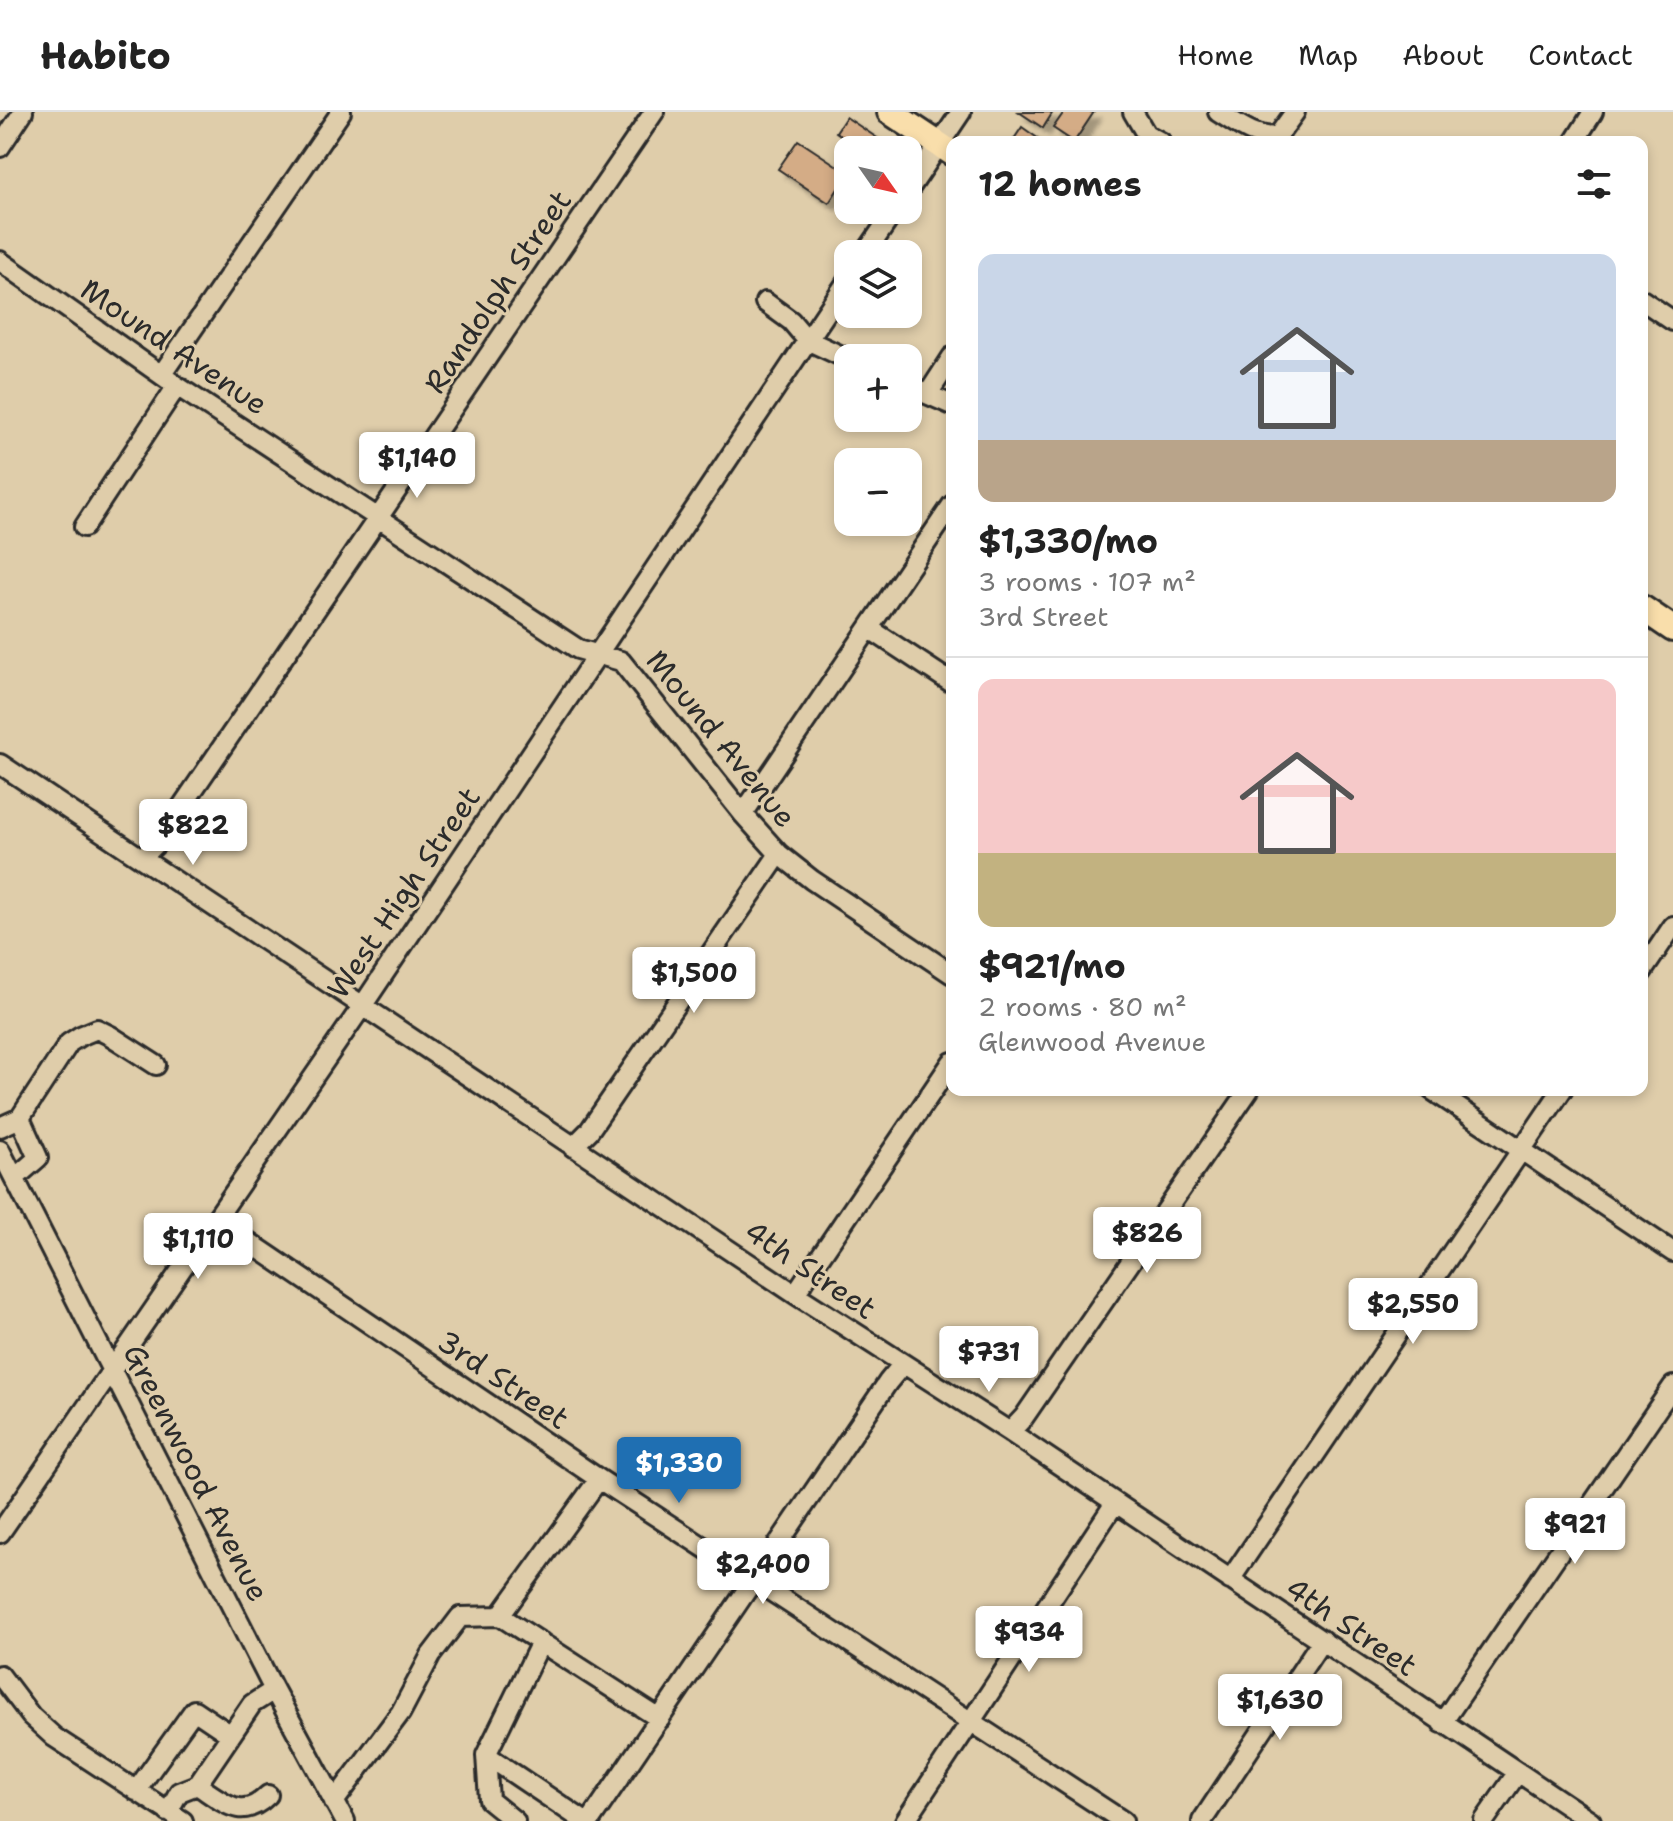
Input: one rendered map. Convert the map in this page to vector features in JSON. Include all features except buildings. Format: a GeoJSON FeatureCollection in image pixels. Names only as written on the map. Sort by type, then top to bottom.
{"type":"FeatureCollection","features":[{"type":"Feature","properties":{"kind":"main road"},"geometry":{"type":"LineString","coordinates":[[897,114],[945,149]]}},
{"type":"Feature","properties":{"kind":"main road"},"geometry":{"type":"LineString","coordinates":[[1648,612],[1673,629]]}},
{"type":"Feature","properties":{"kind":"street"},"geometry":{"type":"LineString","coordinates":[[0,147],[23,112]]}},
{"type":"Feature","properties":{"kind":"street"},"geometry":{"type":"LineString","coordinates":[[84,527],[169,380],[341,112]]}},
{"type":"Feature","properties":{"kind":"street","name":"Randolph Street"},"geometry":{"type":"LineString","coordinates":[[142,858],[157,843],[654,112]]}},
{"type":"Feature","properties":{"kind":"street"},"geometry":{"type":"LineString","coordinates":[[951,136],[961,112]]}},
{"type":"Feature","properties":{"kind":"street"},"geometry":{"type":"LineString","coordinates":[[1133,112],[1147,136]]}},
{"type":"Feature","properties":{"kind":"street"},"geometry":{"type":"LineString","coordinates":[[1218,112],[1260,136]]}},
{"type":"Feature","properties":{"kind":"street"},"geometry":{"type":"LineString","coordinates":[[1278,136],[1295,112]]}},
{"type":"Feature","properties":{"kind":"street"},"geometry":{"type":"LineString","coordinates":[[1578,136],[1593,112]]}},
{"type":"Feature","properties":{"kind":"street"},"geometry":{"type":"LineString","coordinates":[[922,175],[945,149]]}},
{"type":"Feature","properties":{"kind":"street","name":"Mound Avenue"},"geometry":{"type":"LineString","coordinates":[[0,261],[169,380],[578,649],[621,661],[743,814],[779,854],[812,880],[946,970]]}},
{"type":"Feature","properties":{"kind":"street","name":"West High Street"},"geometry":{"type":"LineString","coordinates":[[0,1533],[363,1005],[834,300]]}},
{"type":"Feature","properties":{"kind":"street"},"geometry":{"type":"LineString","coordinates":[[765,302],[791,321],[807,340],[834,353]]}},
{"type":"Feature","properties":{"kind":"street"},"geometry":{"type":"LineString","coordinates":[[1648,304],[1673,321]]}},
{"type":"Feature","properties":{"kind":"street"},"geometry":{"type":"LineString","coordinates":[[928,394],[946,366]]}},
{"type":"Feature","properties":{"kind":"street"},"geometry":{"type":"LineString","coordinates":[[922,392],[946,402]]}},
{"type":"Feature","properties":{"kind":"street"},"geometry":{"type":"LineString","coordinates":[[743,814],[946,514]]}},
{"type":"Feature","properties":{"kind":"street"},"geometry":{"type":"LineString","coordinates":[[870,629],[946,679]]}},
{"type":"Feature","properties":{"kind":"street","name":"4th Street"},"geometry":{"type":"LineString","coordinates":[[0,764],[902,1365],[1010,1432],[1591,1821]]}},
{"type":"Feature","properties":{"kind":"street"},"geometry":{"type":"LineString","coordinates":[[573,1147],[589,1131],[779,854]]}},
{"type":"Feature","properties":{"kind":"street"},"geometry":{"type":"LineString","coordinates":[[1648,963],[1673,926]]}},
{"type":"Feature","properties":{"kind":"street"},"geometry":{"type":"LineString","coordinates":[[0,1127],[20,1118],[69,1043],[97,1029],[156,1065]]}},
{"type":"Feature","properties":{"kind":"street"},"geometry":{"type":"LineString","coordinates":[[795,1294],[946,1071]]}},
{"type":"Feature","properties":{"kind":"street"},"geometry":{"type":"LineString","coordinates":[[1010,1432],[1024,1417],[1245,1096]]}},
{"type":"Feature","properties":{"kind":"street"},"geometry":{"type":"LineString","coordinates":[[1441,1096],[1673,1252]]}},
{"type":"Feature","properties":{"kind":"street"},"geometry":{"type":"LineString","coordinates":[[1230,1580],[1558,1096]]}},
{"type":"Feature","properties":{"kind":"street"},"geometry":{"type":"LineString","coordinates":[[15,1178],[38,1158],[20,1118]]}},
{"type":"Feature","properties":{"kind":"street","name":"Greenwood Avenue"},"geometry":{"type":"LineString","coordinates":[[0,1150],[274,1690],[345,1821]]}},
{"type":"Feature","properties":{"kind":"street","name":"3rd Street"},"geometry":{"type":"LineString","coordinates":[[215,1219],[599,1479],[1123,1821]]}},
{"type":"Feature","properties":{"kind":"street"},"geometry":{"type":"LineString","coordinates":[[486,1755],[587,1821],[902,1365]]}},
{"type":"Feature","properties":{"kind":"street"},"geometry":{"type":"LineString","coordinates":[[1442,1723],[1673,1386]]}},
{"type":"Feature","properties":{"kind":"street"},"geometry":{"type":"LineString","coordinates":[[500,1616],[599,1479]]}},
{"type":"Feature","properties":{"kind":"street"},"geometry":{"type":"LineString","coordinates":[[905,1821],[1115,1503]]}},
{"type":"Feature","properties":{"kind":"street"},"geometry":{"type":"LineString","coordinates":[[334,1802],[401,1712],[431,1655],[460,1617],[500,1616],[660,1719]]}},
{"type":"Feature","properties":{"kind":"street"},"geometry":{"type":"LineString","coordinates":[[1202,1821],[1322,1640]]}},
{"type":"Feature","properties":{"kind":"street"},"geometry":{"type":"LineString","coordinates":[[515,1821],[489,1800],[486,1755],[541,1642]]}},
{"type":"Feature","properties":{"kind":"street"},"geometry":{"type":"LineString","coordinates":[[0,1675],[31,1716],[54,1737],[175,1816],[179,1792],[197,1785],[252,1704],[274,1690]]}},
{"type":"Feature","properties":{"kind":"street"},"geometry":{"type":"LineString","coordinates":[[136,1791],[194,1710],[231,1735]]}},
{"type":"Feature","properties":{"kind":"street"},"geometry":{"type":"LineString","coordinates":[[1484,1821],[1518,1772]]}},
{"type":"Feature","properties":{"kind":"street"},"geometry":{"type":"LineString","coordinates":[[197,1785],[244,1813],[258,1809],[268,1795]]}}]}
